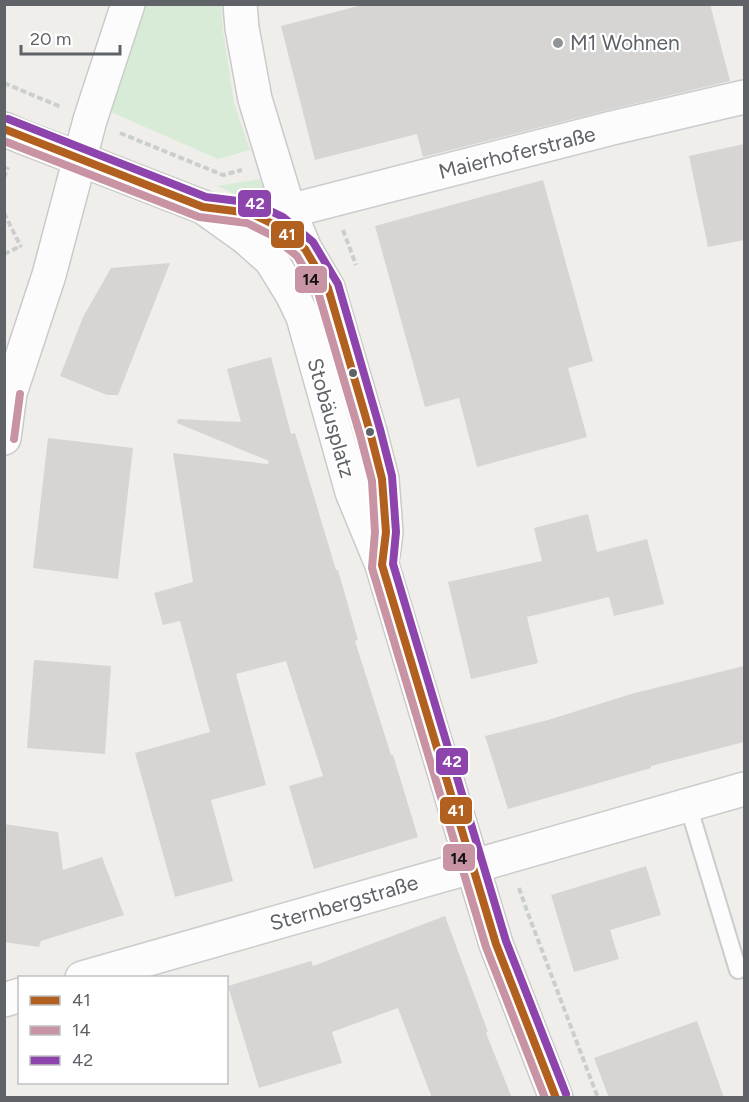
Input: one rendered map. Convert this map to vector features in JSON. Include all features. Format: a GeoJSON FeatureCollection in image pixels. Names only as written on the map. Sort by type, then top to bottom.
{"type":"FeatureCollection","features":[{"type":"Feature","properties":{"kind":"street"},"geometry":{"type":"LineString","coordinates":[[4,438],[7,384],[49,275],[90,120],[128,4]]}},
{"type":"Feature","properties":{"kind":"street","name":"Stobäusplatz"},"geometry":{"type":"LineString","coordinates":[[240,4],[255,99],[289,211],[305,249],[328,288],[382,479],[386,532],[381,565]]}},
{"type":"Feature","properties":{"kind":"street","name":"Maierhoferstraße"},"geometry":{"type":"LineString","coordinates":[[289,211],[612,128],[744,97]]}},
{"type":"Feature","properties":{"kind":"street","name":"Stobäusplatz"},"geometry":{"type":"LineString","coordinates":[[12,133],[203,207],[245,237],[271,260],[303,317],[352,492],[381,565]]}},
{"type":"Feature","properties":{"kind":"street"},"geometry":{"type":"LineString","coordinates":[[381,565],[496,944],[556,1098]]}},
{"type":"Feature","properties":{"kind":"street","name":"Sternbergstraße"},"geometry":{"type":"LineString","coordinates":[[89,976],[744,789]]}},
{"type":"Feature","properties":{"kind":"lane"},"geometry":{"type":"LineString","coordinates":[[203,207],[250,213],[277,226],[305,249]]}},
{"type":"Feature","properties":{"kind":"lane"},"geometry":{"type":"LineString","coordinates":[[688,805],[738,970]]}},
{"type":"Feature","properties":{"kind":"path"},"geometry":{"type":"LineString","coordinates":[[4,83],[34,96]]}},
{"type":"Feature","properties":{"kind":"path"},"geometry":{"type":"LineString","coordinates":[[90,120],[223,175]]}},
{"type":"Feature","properties":{"kind":"path"},"geometry":{"type":"LineString","coordinates":[[328,201],[342,227],[358,271]]}},
{"type":"Feature","properties":{"kind":"path"},"geometry":{"type":"LineString","coordinates":[[4,213],[21,246],[4,254]]}},
{"type":"Feature","properties":{"kind":"path"},"geometry":{"type":"LineString","coordinates":[[509,856],[526,911],[598,1098]]}},
{"type":"Feature","properties":{"kind":"green space"},"geometry":{"type":"Polygon","coordinates":[[[143,5],[221,5],[234,103],[250,150],[218,159],[111,112],[143,5]]]}},
{"type":"Feature","properties":{"kind":"green space"},"geometry":{"type":"Polygon","coordinates":[[[260,179],[271,209],[270,212],[217,186],[260,179]]]}},
{"type":"Feature","properties":{"kind":"building","name":"M1 Wohnen"},"geometry":{"type":"Polygon","coordinates":[[[366,4],[710,4],[730,81],[423,157],[417,134],[315,160],[281,26],[366,4]]]}},
{"type":"Feature","properties":{"kind":"building"},"geometry":{"type":"Polygon","coordinates":[[[744,144],[744,240],[708,247],[689,156],[744,144]]]}},
{"type":"Feature","properties":{"kind":"building"},"geometry":{"type":"Polygon","coordinates":[[[543,180],[593,361],[568,368],[587,437],[477,467],[459,398],[425,407],[375,226],[543,180]]]}},
{"type":"Feature","properties":{"kind":"building"},"geometry":{"type":"Polygon","coordinates":[[[170,263],[118,395],[107,395],[60,376],[83,317],[111,268],[170,263]]]}},
{"type":"Feature","properties":{"kind":"building"},"geometry":{"type":"Polygon","coordinates":[[[271,357],[291,434],[295,433],[336,570],[338,570],[358,640],[355,641],[418,837],[314,869],[289,786],[323,776],[286,661],[236,674],[266,785],[211,800],[233,881],[175,897],[135,753],[210,732],[180,621],[163,625],[154,593],[193,582],[173,453],[268,464],[269,461],[177,423],[178,419],[241,422],[227,369],[271,357]]]}},
{"type":"Feature","properties":{"kind":"building"},"geometry":{"type":"Polygon","coordinates":[[[48,438],[133,448],[118,579],[33,568],[48,438]]]}},
{"type":"Feature","properties":{"kind":"building"},"geometry":{"type":"Polygon","coordinates":[[[588,514],[597,552],[647,539],[664,604],[614,616],[609,597],[527,617],[538,663],[471,679],[448,582],[542,561],[534,528],[588,514]]]}},
{"type":"Feature","properties":{"kind":"building"},"geometry":{"type":"Polygon","coordinates":[[[34,660],[111,666],[105,754],[27,748],[34,660]]]}},
{"type":"Feature","properties":{"kind":"building"},"geometry":{"type":"Polygon","coordinates":[[[744,666],[744,742],[651,766],[651,768],[508,809],[485,736],[548,720],[631,694],[744,666]]]}},
{"type":"Feature","properties":{"kind":"building"},"geometry":{"type":"Polygon","coordinates":[[[4,824],[58,832],[63,870],[102,857],[124,915],[41,941],[39,947],[4,942],[4,824]]]}},
{"type":"Feature","properties":{"kind":"building"},"geometry":{"type":"Polygon","coordinates":[[[646,866],[661,915],[610,930],[619,959],[574,972],[551,895],[646,866]]]}},
{"type":"Feature","properties":{"kind":"building"},"geometry":{"type":"Polygon","coordinates":[[[445,916],[488,1032],[486,1033],[512,1098],[432,1098],[398,1008],[332,1032],[342,1063],[259,1088],[228,986],[311,961],[313,966],[445,916]]]}},
{"type":"Feature","properties":{"kind":"building"},"geometry":{"type":"Polygon","coordinates":[[[697,1021],[724,1098],[609,1098],[594,1058],[697,1021]]]}},
{"type":"Feature","properties":{"kind":"transit line","name":"42"},"geometry":{"type":"LineString","coordinates":[[8,119],[206,197],[254,203],[283,217],[313,242],[338,284],[392,476],[396,532],[393,564],[506,941],[566,1094]]}},
{"type":"Feature","properties":{"kind":"transit line","name":"41"},"geometry":{"type":"LineString","coordinates":[[4,129],[203,207],[250,213],[277,226],[305,249],[328,288],[382,479],[386,532],[382,565],[496,944],[556,1098]]}},
{"type":"Feature","properties":{"kind":"transit line","name":"14"},"geometry":{"type":"LineString","coordinates":[[4,141],[199,217],[247,223],[271,235],[297,256],[318,292],[372,481],[375,532],[372,568],[486,947],[545,1098]]}},
{"type":"Feature","properties":{"kind":"transit line","name":"14"},"geometry":{"type":"LineString","coordinates":[[14,439],[20,394]]}},
{"type":"Feature","properties":{"kind":"place","name":"M1 Wohnen"},"geometry":{"type":"Point","coordinates":[558,43]}}]}
